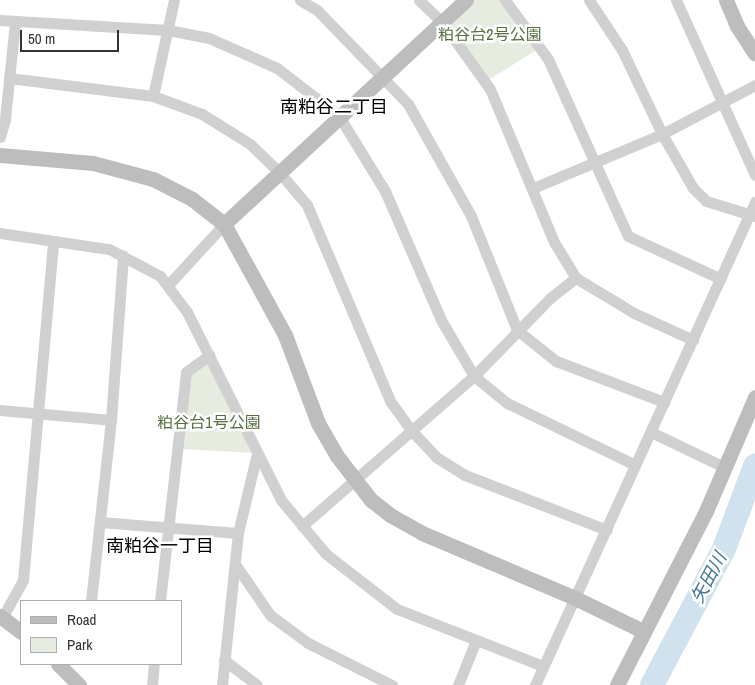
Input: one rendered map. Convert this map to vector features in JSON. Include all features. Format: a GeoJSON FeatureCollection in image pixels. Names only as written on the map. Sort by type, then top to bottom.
{"type":"FeatureCollection","features":[{"type":"Feature","properties":{"kind":"street"},"geometry":{"type":"LineString","coordinates":[[153,96],[174,0]]}},
{"type":"Feature","properties":{"kind":"street"},"geometry":{"type":"LineString","coordinates":[[300,0],[318,11],[408,104],[471,216],[517,330],[556,361],[664,402]]}},
{"type":"Feature","properties":{"kind":"street"},"geometry":{"type":"LineString","coordinates":[[419,0],[442,22],[490,89],[554,242],[576,278],[634,313],[693,340]]}},
{"type":"Feature","properties":{"kind":"street"},"geometry":{"type":"LineString","coordinates":[[168,285],[224,224],[466,0]]}},
{"type":"Feature","properties":{"kind":"street"},"geometry":{"type":"LineString","coordinates":[[505,0],[548,59],[628,236],[721,279]]}},
{"type":"Feature","properties":{"kind":"street"},"geometry":{"type":"LineString","coordinates":[[589,0],[622,50],[662,134],[693,188],[706,201],[753,215]]}},
{"type":"Feature","properties":{"kind":"street"},"geometry":{"type":"LineString","coordinates":[[676,0],[724,101],[755,175]]}},
{"type":"Feature","properties":{"kind":"street"},"geometry":{"type":"LineString","coordinates":[[726,0],[737,26],[755,54]]}},
{"type":"Feature","properties":{"kind":"street"},"geometry":{"type":"LineString","coordinates":[[0,20],[168,30],[210,38],[256,57],[276,68],[339,116],[385,190],[441,320],[474,376],[507,403],[635,466]]}},
{"type":"Feature","properties":{"kind":"street"},"geometry":{"type":"LineString","coordinates":[[0,137],[15,22]]}},
{"type":"Feature","properties":{"kind":"street"},"geometry":{"type":"LineString","coordinates":[[9,78],[153,96],[202,114],[250,144],[280,172],[307,205],[390,400],[411,430],[436,456],[465,475],[607,530]]}},
{"type":"Feature","properties":{"kind":"street"},"geometry":{"type":"LineString","coordinates":[[533,188],[662,134],[755,85]]}},
{"type":"Feature","properties":{"kind":"street"},"geometry":{"type":"LineString","coordinates":[[0,155],[93,163],[153,180],[192,199],[224,224],[285,335],[318,423],[353,479],[390,515],[422,533],[576,598],[643,631]]}},
{"type":"Feature","properties":{"kind":"street"},"geometry":{"type":"LineString","coordinates":[[535,685],[650,432],[753,215],[755,202]]}},
{"type":"Feature","properties":{"kind":"street"},"geometry":{"type":"LineString","coordinates":[[0,233],[53,240],[123,255],[144,265],[168,285],[187,312],[281,500],[326,554],[355,579],[397,609],[543,666]]}},
{"type":"Feature","properties":{"kind":"street"},"geometry":{"type":"LineString","coordinates":[[20,631],[1,617],[23,580],[53,240]]}},
{"type":"Feature","properties":{"kind":"street"},"geometry":{"type":"LineString","coordinates":[[90,600],[110,420],[123,255]]}},
{"type":"Feature","properties":{"kind":"street"},"geometry":{"type":"LineString","coordinates":[[302,526],[353,479],[474,376],[517,330],[576,278]]}},
{"type":"Feature","properties":{"kind":"street"},"geometry":{"type":"LineString","coordinates":[[160,600],[166,529],[186,372],[209,355]]}},
{"type":"Feature","properties":{"kind":"street"},"geometry":{"type":"LineString","coordinates":[[617,685],[643,631],[682,561],[755,397]]}},
{"type":"Feature","properties":{"kind":"street"},"geometry":{"type":"LineString","coordinates":[[0,410],[110,420]]}},
{"type":"Feature","properties":{"kind":"street"},"geometry":{"type":"LineString","coordinates":[[650,432],[724,467]]}},
{"type":"Feature","properties":{"kind":"street"},"geometry":{"type":"LineString","coordinates":[[222,685],[238,534],[258,453]]}},
{"type":"Feature","properties":{"kind":"street"},"geometry":{"type":"LineString","coordinates":[[100,522],[238,534]]}},
{"type":"Feature","properties":{"kind":"street"},"geometry":{"type":"LineString","coordinates":[[235,564],[270,615],[308,642],[392,685]]}},
{"type":"Feature","properties":{"kind":"street"},"geometry":{"type":"LineString","coordinates":[[458,685],[476,640]]}},
{"type":"Feature","properties":{"kind":"street"},"geometry":{"type":"LineString","coordinates":[[224,660],[257,685]]}},
{"type":"Feature","properties":{"kind":"street"},"geometry":{"type":"LineString","coordinates":[[152,685],[154,665]]}},
{"type":"Feature","properties":{"kind":"street"},"geometry":{"type":"LineString","coordinates":[[63,666],[79,685]]}},
{"type":"Feature","properties":{"kind":"green space","name":"粕谷台2号公園"},"geometry":{"type":"Polygon","coordinates":[[[466,0],[505,0],[540,48],[485,82],[442,22],[466,0]]]}},
{"type":"Feature","properties":{"kind":"green space","name":"粕谷台1号公園"},"geometry":{"type":"Polygon","coordinates":[[[209,355],[257,453],[178,449],[186,372],[209,355]]]}},
{"type":"Feature","properties":{"kind":"waterway","name":"矢田川"},"geometry":{"type":"LineString","coordinates":[[652,685],[724,549],[755,466]]}},
{"type":"Feature","properties":{"kind":"district","name":"南粕谷二丁目"},"geometry":{"type":"Point","coordinates":[334,107]}},
{"type":"Feature","properties":{"kind":"district","name":"南粕谷一丁目"},"geometry":{"type":"Point","coordinates":[160,546]}}]}
